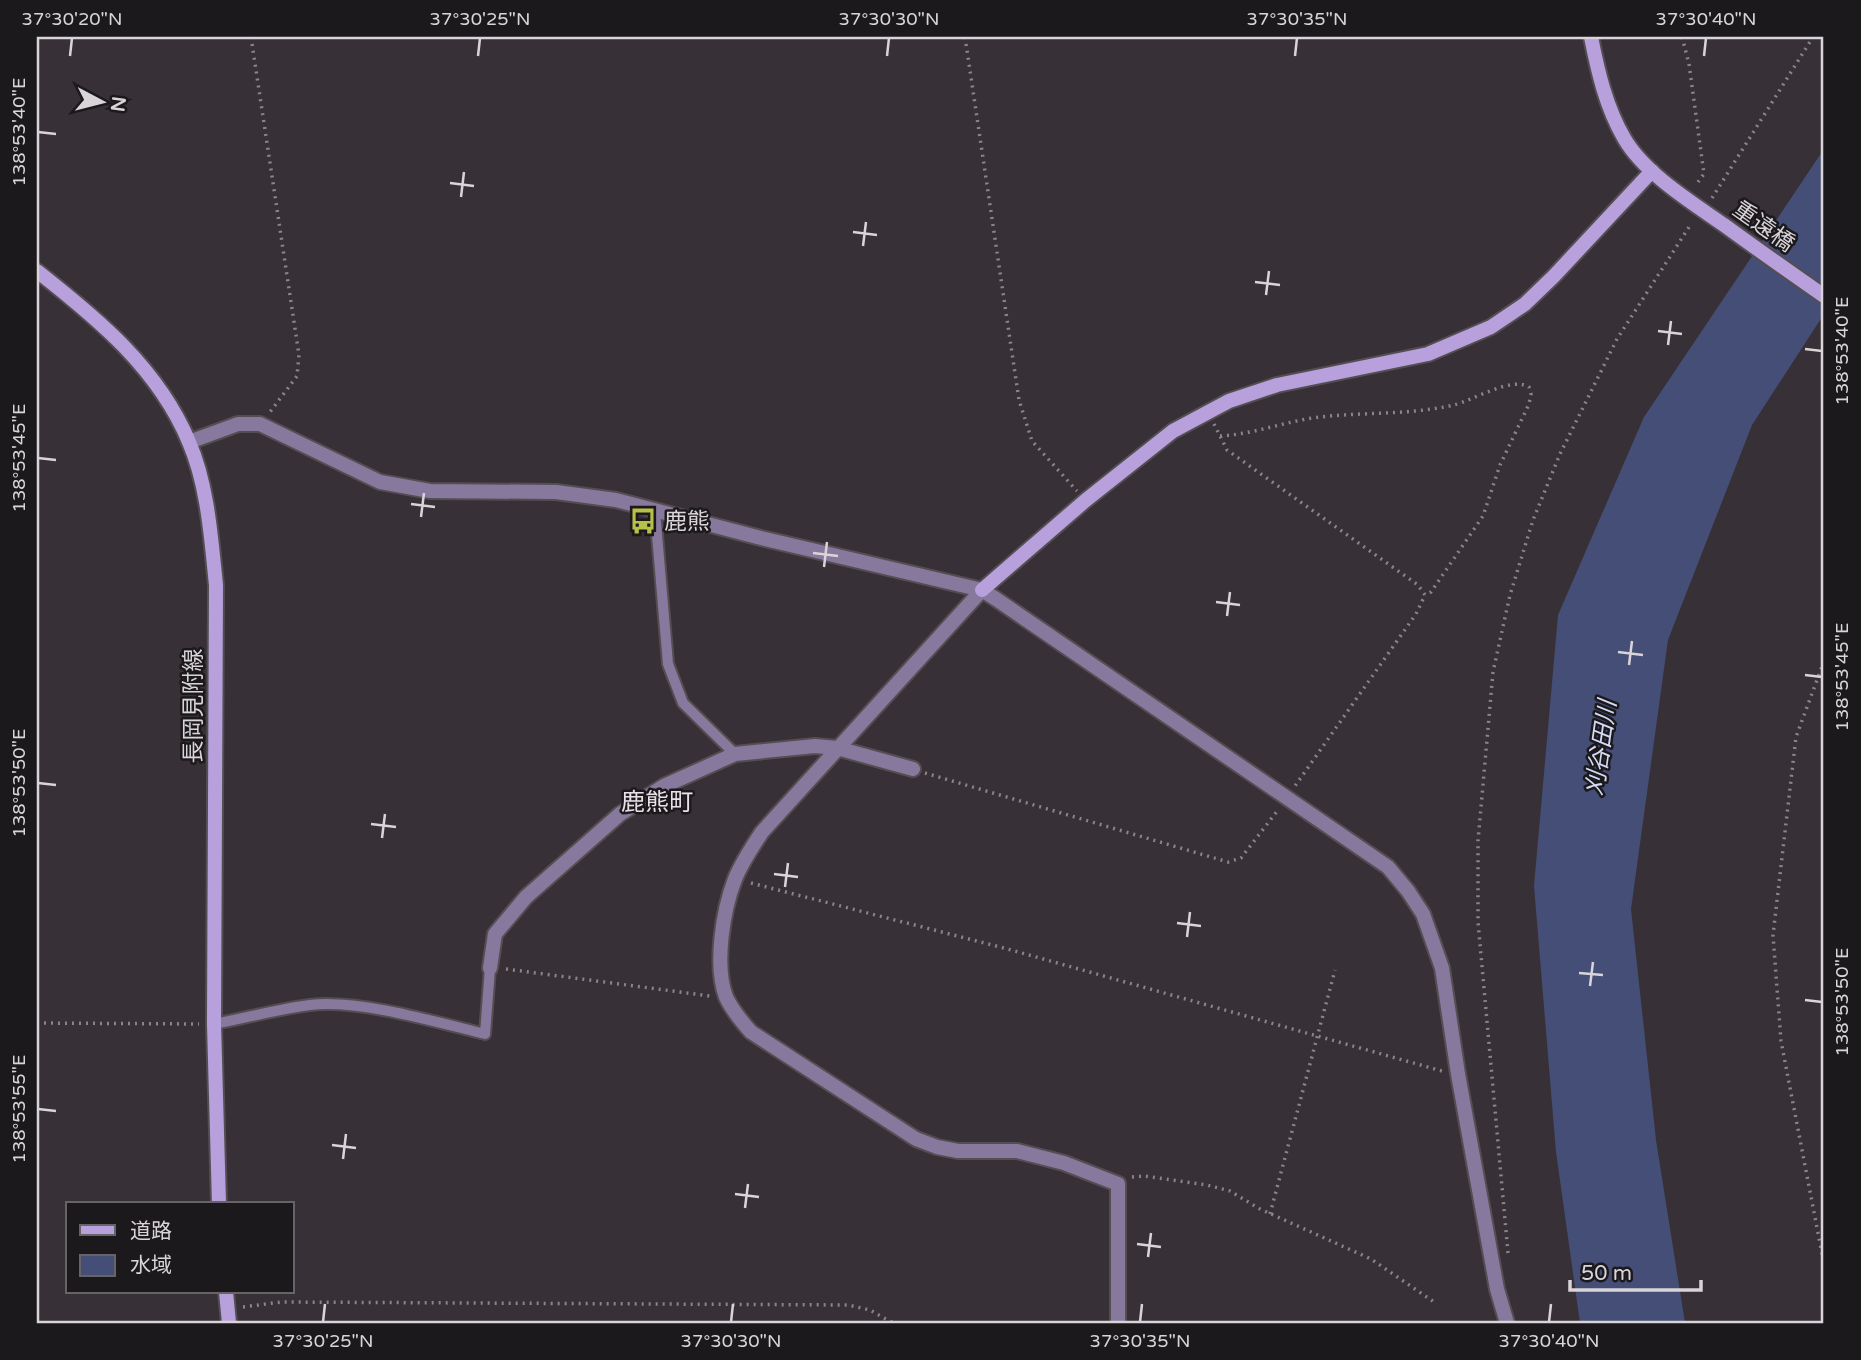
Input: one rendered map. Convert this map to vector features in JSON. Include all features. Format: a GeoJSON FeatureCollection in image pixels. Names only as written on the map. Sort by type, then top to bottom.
{"type":"FeatureCollection","features":[{"type":"Feature","properties":{"kind":"main road","name":"重遠橋"},"geometry":{"type":"LineString","coordinates":[[1591,37],[1601,83],[1612,113],[1625,140],[1652,171],[1670,187],[1824,296]]}},
{"type":"Feature","properties":{"kind":"main road"},"geometry":{"type":"LineString","coordinates":[[982,590],[1086,500],[1173,431],[1229,401],[1277,385],[1428,354],[1491,327],[1525,304],[1554,276],[1652,171]]}},
{"type":"Feature","properties":{"kind":"main road","name":"長岡見附線"},"geometry":{"type":"LineString","coordinates":[[37,271],[111,332],[144,366],[189,442],[201,481],[216,584],[214,1024],[219,1202]]}},
{"type":"Feature","properties":{"kind":"main road"},"geometry":{"type":"LineString","coordinates":[[226,1294],[228,1316]]}},
{"type":"Feature","properties":{"kind":"street"},"geometry":{"type":"LineString","coordinates":[[189,442],[238,424],[260,425],[380,482],[430,491],[556,492],[616,500],[982,590],[1388,867],[1408,891],[1423,914],[1442,968],[1458,1074],[1497,1289],[1507,1323]]}},
{"type":"Feature","properties":{"kind":"street"},"geometry":{"type":"LineString","coordinates":[[982,590],[762,832],[745,858],[734,880],[723,922],[721,948],[726,996],[751,1032],[916,1139],[958,1151],[1017,1151],[1064,1163],[1118,1184],[1118,1323]]}},
{"type":"Feature","properties":{"kind":"street"},"geometry":{"type":"LineString","coordinates":[[490,968],[495,934],[526,897],[620,814],[664,786],[735,754],[815,746],[837,748],[913,769]]}},
{"type":"Feature","properties":{"kind":"lane"},"geometry":{"type":"LineString","coordinates":[[655,510],[668,664],[683,703],[735,754]]}},
{"type":"Feature","properties":{"kind":"lane"},"geometry":{"type":"LineString","coordinates":[[214,1024],[310,1005],[331,1004],[389,1012],[485,1034],[490,968]]}},
{"type":"Feature","properties":{"kind":"path"},"geometry":{"type":"LineString","coordinates":[[251,37],[299,355],[298,376],[260,425]]}},
{"type":"Feature","properties":{"kind":"path"},"geometry":{"type":"LineString","coordinates":[[965,37],[1019,400],[1032,441],[1086,500]]}},
{"type":"Feature","properties":{"kind":"path"},"geometry":{"type":"LineString","coordinates":[[1682,37],[1689,64],[1704,174],[1695,186]]}},
{"type":"Feature","properties":{"kind":"path"},"geometry":{"type":"LineString","coordinates":[[1712,198],[1813,37]]}},
{"type":"Feature","properties":{"kind":"path"},"geometry":{"type":"LineString","coordinates":[[1509,1264],[1478,922],[1478,841],[1493,672],[1510,595],[1533,520],[1560,454],[1617,339],[1690,225]]}},
{"type":"Feature","properties":{"kind":"path"},"geometry":{"type":"LineString","coordinates":[[913,769],[1228,862],[1241,858],[1287,798],[1416,614],[1425,595],[1431,592],[1483,516],[1500,465],[1529,404],[1531,394],[1529,387],[1522,382],[1512,383],[1456,404],[1419,412],[1318,417],[1245,435],[1220,436]]}},
{"type":"Feature","properties":{"kind":"path"},"geometry":{"type":"LineString","coordinates":[[1208,412],[1227,450],[1418,585],[1425,595]]}},
{"type":"Feature","properties":{"kind":"path"},"geometry":{"type":"LineString","coordinates":[[1824,661],[1796,737],[1773,935],[1782,1041],[1824,1264]]}},
{"type":"Feature","properties":{"kind":"path"},"geometry":{"type":"LineString","coordinates":[[734,880],[1004,948],[1458,1074]]}},
{"type":"Feature","properties":{"kind":"path"},"geometry":{"type":"LineString","coordinates":[[490,968],[699,996],[726,996]]}},
{"type":"Feature","properties":{"kind":"path"},"geometry":{"type":"LineString","coordinates":[[1270,1214],[1335,970]]}},
{"type":"Feature","properties":{"kind":"path"},"geometry":{"type":"LineString","coordinates":[[37,1023],[214,1024]]}},
{"type":"Feature","properties":{"kind":"path"},"geometry":{"type":"LineString","coordinates":[[1118,1184],[1128,1178],[1144,1176],[1230,1191],[1270,1214],[1371,1259],[1437,1304]]}},
{"type":"Feature","properties":{"kind":"path"},"geometry":{"type":"LineString","coordinates":[[228,1316],[281,1302],[848,1305],[870,1310],[893,1323]]}},
{"type":"Feature","properties":{"kind":"water","name":"刈谷田川"},"geometry":{"type":"Polygon","coordinates":[[[1824,149],[1824,314],[1752,425],[1668,640],[1631,909],[1656,1140],[1685,1323],[1580,1323],[1556,1152],[1534,886],[1558,615],[1644,417],[1824,149]]]}},
{"type":"Feature","properties":{"kind":"place","name":"鹿熊"},"geometry":{"type":"Point","coordinates":[643,521]}},
{"type":"Feature","properties":{"kind":"district","name":"鹿熊町"},"geometry":{"type":"Point","coordinates":[657,802]}}]}
